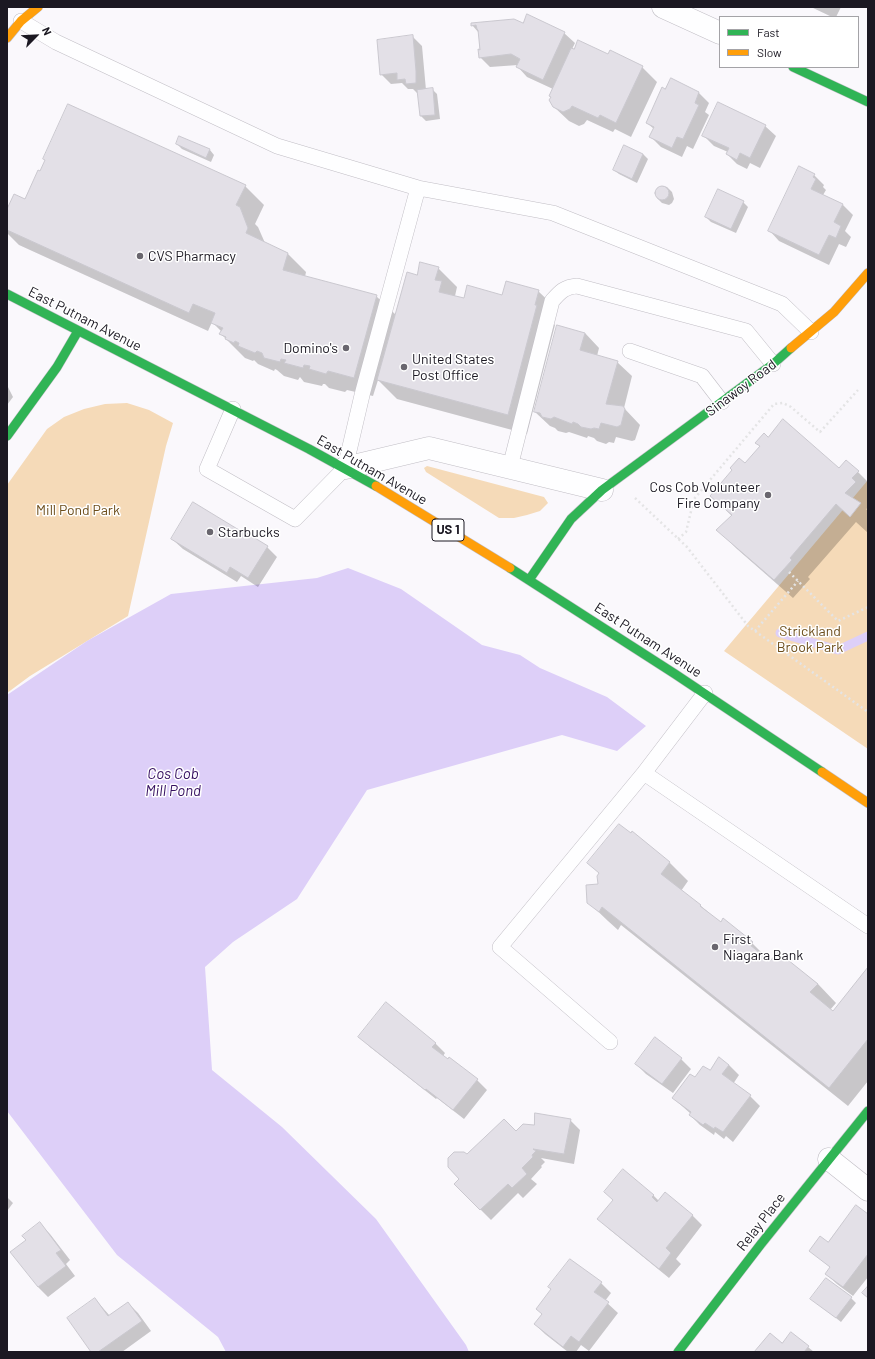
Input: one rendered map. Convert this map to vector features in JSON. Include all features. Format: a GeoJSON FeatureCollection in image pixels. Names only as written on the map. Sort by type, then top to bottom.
{"type":"FeatureCollection","features":[{"type":"Feature","properties":{"kind":"street"},"geometry":{"type":"LineString","coordinates":[[7,38],[21,21],[38,7]]}},
{"type":"Feature","properties":{"kind":"street"},"geometry":{"type":"LineString","coordinates":[[663,7],[719,33]]}},
{"type":"Feature","properties":{"kind":"street"},"geometry":{"type":"LineString","coordinates":[[795,68],[868,102]]}},
{"type":"Feature","properties":{"kind":"street","name":"Sinawoy Road"},"geometry":{"type":"LineString","coordinates":[[529,580],[571,519],[609,485],[773,364],[834,312],[868,273]]}},
{"type":"Feature","properties":{"kind":"street","name":"East Putnam Avenue"},"geometry":{"type":"LineString","coordinates":[[7,294],[345,468],[529,580],[706,693],[868,803]]}},
{"type":"Feature","properties":{"kind":"street"},"geometry":{"type":"LineString","coordinates":[[7,436],[57,367],[78,331]]}},
{"type":"Feature","properties":{"kind":"street"},"geometry":{"type":"LineString","coordinates":[[345,468],[428,448],[510,467],[609,485]]}},
{"type":"Feature","properties":{"kind":"street","name":"Relay Place"},"geometry":{"type":"LineString","coordinates":[[678,1352],[761,1244],[868,1111]]}},
{"type":"Feature","properties":{"kind":"street"},"geometry":{"type":"LineString","coordinates":[[829,1159],[868,1190]]}},
{"type":"Feature","properties":{"kind":"lane"},"geometry":{"type":"LineString","coordinates":[[21,21],[56,42],[277,146],[418,188],[553,213],[782,304],[811,332]]}},
{"type":"Feature","properties":{"kind":"lane"},"geometry":{"type":"LineString","coordinates":[[233,409],[207,468],[295,519],[345,468],[363,391],[418,188]]}},
{"type":"Feature","properties":{"kind":"lane"},"geometry":{"type":"LineString","coordinates":[[510,467],[552,301],[558,294],[568,287],[577,286],[746,331],[773,364]]}},
{"type":"Feature","properties":{"kind":"lane"},"geometry":{"type":"LineString","coordinates":[[630,351],[702,376],[722,402]]}},
{"type":"Feature","properties":{"kind":"lane"},"geometry":{"type":"LineString","coordinates":[[610,1042],[500,947],[644,773],[706,693]]}},
{"type":"Feature","properties":{"kind":"lane"},"geometry":{"type":"LineString","coordinates":[[644,773],[868,926]]}},
{"type":"Feature","properties":{"kind":"path"},"geometry":{"type":"LineString","coordinates":[[678,539],[686,532],[694,500],[774,404],[783,403],[791,407],[820,432],[858,390]]}},
{"type":"Feature","properties":{"kind":"path"},"geometry":{"type":"LineString","coordinates":[[609,485],[678,539],[686,547],[748,626],[868,712]]}},
{"type":"Feature","properties":{"kind":"path"},"geometry":{"type":"LineString","coordinates":[[790,572],[838,621],[868,607]]}},
{"type":"Feature","properties":{"kind":"path"},"geometry":{"type":"LineString","coordinates":[[755,631],[798,581]]}},
{"type":"Feature","properties":{"kind":"green space","name":"Mill Pond Park"},"geometry":{"type":"Polygon","coordinates":[[[127,403],[149,410],[173,423],[166,446],[128,616],[30,676],[7,693],[7,485],[47,429],[64,417],[84,409],[105,404],[127,403]]]}},
{"type":"Feature","properties":{"kind":"green space"},"geometry":{"type":"Polygon","coordinates":[[[427,466],[544,497],[548,503],[540,511],[527,515],[514,518],[499,518],[426,472],[424,468],[427,466]]]}},
{"type":"Feature","properties":{"kind":"green space","name":"Strickland Brook Park"},"geometry":{"type":"Polygon","coordinates":[[[868,480],[868,749],[724,651],[868,480]]]}},
{"type":"Feature","properties":{"kind":"water","name":"Cos Cob Mill Pond"},"geometry":{"type":"Polygon","coordinates":[[[348,568],[401,589],[482,645],[520,655],[540,668],[607,697],[646,726],[617,751],[562,735],[367,790],[297,899],[233,942],[205,967],[212,1070],[282,1127],[376,1219],[466,1345],[469,1352],[226,1352],[218,1337],[117,1255],[7,1111],[7,695],[87,641],[171,594],[317,578],[348,568]]]}},
{"type":"Feature","properties":{"kind":"building"},"geometry":{"type":"Polygon","coordinates":[[[527,14],[565,32],[543,80],[516,67],[520,59],[511,54],[479,58],[478,49],[480,50],[478,30],[476,25],[471,26],[471,23],[514,19],[523,23],[527,14]]]}},
{"type":"Feature","properties":{"kind":"building"},"geometry":{"type":"Polygon","coordinates":[[[413,35],[416,83],[406,84],[405,79],[397,80],[397,73],[380,75],[377,40],[413,35]]]}},
{"type":"Feature","properties":{"kind":"building"},"geometry":{"type":"Polygon","coordinates":[[[578,40],[608,54],[610,50],[643,66],[616,123],[600,115],[598,118],[572,106],[570,109],[563,112],[553,107],[549,100],[551,97],[549,96],[571,48],[574,49],[578,40]]]}},
{"type":"Feature","properties":{"kind":"building"},"geometry":{"type":"Polygon","coordinates":[[[671,78],[699,92],[695,103],[699,105],[683,139],[677,137],[672,148],[649,137],[654,127],[646,123],[662,87],[665,89],[671,78]]]}},
{"type":"Feature","properties":{"kind":"building"},"geometry":{"type":"Polygon","coordinates":[[[433,88],[435,115],[420,116],[417,90],[433,88]]]}},
{"type":"Feature","properties":{"kind":"building"},"geometry":{"type":"Polygon","coordinates":[[[718,102],[766,125],[750,158],[740,153],[737,160],[726,154],[729,148],[702,136],[718,102]]]}},
{"type":"Feature","properties":{"kind":"building"},"geometry":{"type":"Polygon","coordinates":[[[68,104],[246,185],[236,205],[240,207],[248,228],[246,233],[288,253],[283,270],[377,295],[354,378],[328,371],[326,374],[309,369],[310,366],[304,365],[303,368],[284,363],[286,360],[281,359],[280,362],[264,358],[262,353],[257,351],[255,353],[238,346],[239,343],[235,341],[234,343],[225,339],[226,337],[219,334],[223,328],[211,323],[215,313],[193,304],[189,313],[7,230],[7,209],[14,194],[25,199],[38,170],[40,171],[45,160],[43,159],[68,104]]]}},
{"type":"Feature","properties":{"kind":"building"},"geometry":{"type":"Polygon","coordinates":[[[179,136],[210,149],[206,158],[176,144],[179,136]]]}},
{"type":"Feature","properties":{"kind":"building"},"geometry":{"type":"Polygon","coordinates":[[[624,145],[643,154],[632,179],[613,170],[624,145]]]}},
{"type":"Feature","properties":{"kind":"building"},"geometry":{"type":"Polygon","coordinates":[[[799,166],[815,174],[813,177],[816,179],[811,189],[843,204],[834,222],[841,226],[836,238],[829,235],[819,255],[768,231],[799,166]]]}},
{"type":"Feature","properties":{"kind":"building"},"geometry":{"type":"Polygon","coordinates":[[[659,186],[665,186],[669,190],[669,196],[665,200],[659,200],[655,196],[655,190],[659,186]]]}},
{"type":"Feature","properties":{"kind":"building"},"geometry":{"type":"Polygon","coordinates":[[[718,189],[744,201],[731,229],[705,217],[718,189]]]}},
{"type":"Feature","properties":{"kind":"building"},"geometry":{"type":"Polygon","coordinates":[[[420,262],[439,267],[435,280],[442,281],[439,292],[464,298],[467,285],[502,295],[506,281],[539,290],[535,305],[537,305],[508,415],[377,380],[407,272],[417,275],[420,262]]]}},
{"type":"Feature","properties":{"kind":"building"},"geometry":{"type":"Polygon","coordinates":[[[557,325],[585,333],[580,350],[618,361],[606,404],[623,406],[625,409],[621,425],[617,427],[601,423],[599,429],[591,429],[554,417],[551,419],[542,417],[540,413],[534,412],[557,325]]]}},
{"type":"Feature","properties":{"kind":"building"},"geometry":{"type":"Polygon","coordinates":[[[783,419],[839,468],[846,460],[859,471],[852,478],[856,482],[845,493],[861,503],[850,517],[836,504],[790,558],[792,560],[774,580],[716,530],[732,515],[710,496],[732,470],[730,468],[739,458],[745,463],[760,446],[755,443],[764,433],[768,437],[783,419]]]}},
{"type":"Feature","properties":{"kind":"building"},"geometry":{"type":"Polygon","coordinates":[[[193,502],[268,546],[248,578],[230,567],[227,573],[171,539],[193,502]]]}},
{"type":"Feature","properties":{"kind":"building"},"geometry":{"type":"Polygon","coordinates":[[[619,824],[631,833],[632,831],[670,862],[661,874],[701,905],[700,906],[721,922],[723,918],[753,942],[750,945],[770,961],[778,952],[818,984],[810,992],[833,1011],[868,967],[868,1039],[829,1088],[602,907],[599,912],[587,903],[586,885],[598,884],[597,876],[599,873],[587,863],[619,824]]]}},
{"type":"Feature","properties":{"kind":"building"},"geometry":{"type":"Polygon","coordinates":[[[386,1002],[436,1043],[432,1047],[448,1059],[449,1057],[478,1079],[453,1110],[426,1089],[425,1090],[358,1037],[386,1002]]]}},
{"type":"Feature","properties":{"kind":"building"},"geometry":{"type":"Polygon","coordinates":[[[655,1037],[682,1058],[662,1084],[635,1064],[655,1037]]]}},
{"type":"Feature","properties":{"kind":"building"},"geometry":{"type":"Polygon","coordinates":[[[719,1057],[729,1065],[722,1074],[751,1095],[723,1132],[715,1127],[714,1129],[705,1123],[703,1125],[689,1115],[691,1112],[672,1098],[690,1074],[695,1077],[703,1066],[710,1070],[719,1057]]]}},
{"type":"Feature","properties":{"kind":"building"},"geometry":{"type":"Polygon","coordinates":[[[535,1113],[571,1119],[564,1154],[533,1149],[536,1151],[532,1155],[533,1157],[522,1168],[527,1174],[512,1188],[508,1184],[480,1210],[454,1184],[459,1179],[448,1167],[448,1158],[454,1152],[464,1152],[467,1154],[504,1119],[516,1131],[523,1124],[534,1125],[535,1113]]]}},
{"type":"Feature","properties":{"kind":"building"},"geometry":{"type":"Polygon","coordinates":[[[623,1169],[654,1195],[652,1197],[657,1202],[665,1192],[693,1215],[666,1248],[671,1253],[659,1269],[597,1219],[613,1200],[604,1192],[623,1169]]]}},
{"type":"Feature","properties":{"kind":"building"},"geometry":{"type":"Polygon","coordinates":[[[856,1205],[868,1214],[868,1254],[843,1287],[825,1274],[830,1267],[809,1251],[820,1236],[828,1242],[856,1205]]]}},
{"type":"Feature","properties":{"kind":"building"},"geometry":{"type":"Polygon","coordinates":[[[40,1222],[61,1250],[56,1253],[66,1266],[38,1287],[10,1252],[26,1240],[22,1236],[40,1222]]]}},
{"type":"Feature","properties":{"kind":"building"},"geometry":{"type":"Polygon","coordinates":[[[570,1259],[602,1282],[594,1292],[609,1302],[579,1342],[571,1336],[563,1347],[534,1324],[542,1314],[536,1309],[551,1289],[548,1287],[570,1259]]]}},
{"type":"Feature","properties":{"kind":"building"},"geometry":{"type":"Polygon","coordinates":[[[826,1278],[852,1297],[836,1318],[810,1299],[826,1278]]]}},
{"type":"Feature","properties":{"kind":"building"},"geometry":{"type":"Polygon","coordinates":[[[868,1286],[868,1298],[862,1293],[868,1286]]]}},
{"type":"Feature","properties":{"kind":"building"},"geometry":{"type":"Polygon","coordinates":[[[95,1298],[108,1316],[128,1302],[142,1321],[98,1352],[91,1352],[67,1318],[95,1298]]]}},
{"type":"Feature","properties":{"kind":"building"},"geometry":{"type":"Polygon","coordinates":[[[791,1332],[809,1346],[804,1352],[754,1352],[770,1333],[782,1343],[791,1332]]]}},
{"type":"Feature","properties":{"kind":"waterway"},"geometry":{"type":"LineString","coordinates":[[780,633],[838,650],[868,636]]}},
{"type":"Feature","properties":{"kind":"traffic: fast"},"geometry":{"type":"LineString","coordinates":[[795,68],[868,102]]}},
{"type":"Feature","properties":{"kind":"traffic: fast"},"geometry":{"type":"LineString","coordinates":[[7,294],[309,449],[376,486]]}},
{"type":"Feature","properties":{"kind":"traffic: fast"},"geometry":{"type":"LineString","coordinates":[[7,436],[57,367],[78,331]]}},
{"type":"Feature","properties":{"kind":"traffic: fast"},"geometry":{"type":"LineString","coordinates":[[529,580],[571,519],[602,490],[773,364],[791,348]]}},
{"type":"Feature","properties":{"kind":"traffic: fast"},"geometry":{"type":"LineString","coordinates":[[510,568],[675,674],[822,772]]}},
{"type":"Feature","properties":{"kind":"traffic: fast"},"geometry":{"type":"LineString","coordinates":[[678,1352],[761,1244],[868,1111]]}},
{"type":"Feature","properties":{"kind":"traffic: slow"},"geometry":{"type":"LineString","coordinates":[[7,38],[21,21],[38,7]]}},
{"type":"Feature","properties":{"kind":"traffic: slow"},"geometry":{"type":"LineString","coordinates":[[791,348],[834,312],[868,273]]}},
{"type":"Feature","properties":{"kind":"traffic: slow"},"geometry":{"type":"LineString","coordinates":[[376,486],[510,568]]}},
{"type":"Feature","properties":{"kind":"traffic: slow"},"geometry":{"type":"LineString","coordinates":[[822,772],[868,803]]}},
{"type":"Feature","properties":{"kind":"place","name":"CVS Pharmacy"},"geometry":{"type":"Point","coordinates":[140,256]}},
{"type":"Feature","properties":{"kind":"place","name":"Domino's"},"geometry":{"type":"Point","coordinates":[346,348]}},
{"type":"Feature","properties":{"kind":"place","name":"United States Post Office"},"geometry":{"type":"Point","coordinates":[404,367]}},
{"type":"Feature","properties":{"kind":"place","name":"Cos Cob Volunteer Fire Company"},"geometry":{"type":"Point","coordinates":[768,495]}},
{"type":"Feature","properties":{"kind":"place","name":"Starbucks"},"geometry":{"type":"Point","coordinates":[210,532]}},
{"type":"Feature","properties":{"kind":"place","name":"First Niagara Bank"},"geometry":{"type":"Point","coordinates":[715,947]}}]}
